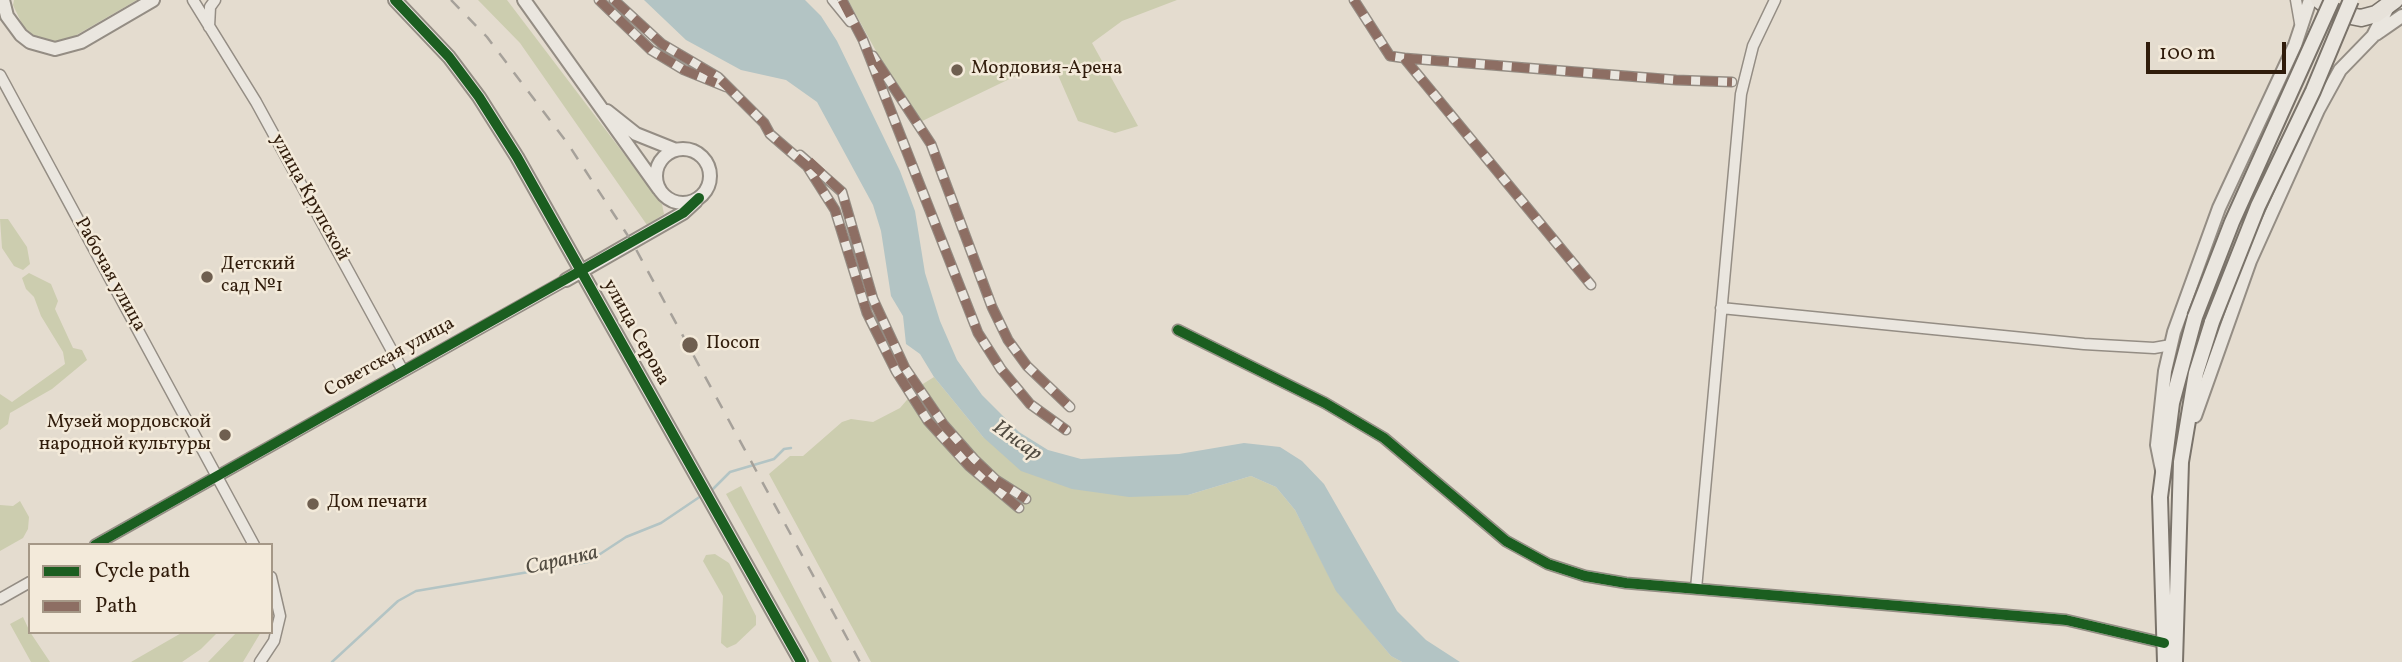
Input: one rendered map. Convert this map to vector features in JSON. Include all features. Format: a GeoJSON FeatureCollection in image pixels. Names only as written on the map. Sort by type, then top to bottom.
{"type":"FeatureCollection","features":[{"type":"Feature","properties":{"kind":"main road"},"geometry":{"type":"LineString","coordinates":[[2319,0],[2336,13],[2361,18],[2395,8]]}},
{"type":"Feature","properties":{"kind":"main road"},"geometry":{"type":"LineString","coordinates":[[2165,662],[2159,540],[2162,470],[2175,392],[2195,317],[2232,222],[2310,54],[2332,0]]}},
{"type":"Feature","properties":{"kind":"main road"},"geometry":{"type":"LineString","coordinates":[[2175,662],[2180,470],[2196,373],[2212,322],[2258,206],[2313,91],[2351,0]]}},
{"type":"Feature","properties":{"kind":"street"},"geometry":{"type":"LineString","coordinates":[[3,0],[7,16],[21,35],[30,42],[55,48],[81,42],[153,0]]}},
{"type":"Feature","properties":{"kind":"street","name":"улица Крупской"},"geometry":{"type":"LineString","coordinates":[[193,0],[258,107],[402,371]]}},
{"type":"Feature","properties":{"kind":"street"},"geometry":{"type":"LineString","coordinates":[[209,27],[210,7],[215,0]]}},
{"type":"Feature","properties":{"kind":"street","name":"улица Серова"},"geometry":{"type":"LineString","coordinates":[[395,0],[419,22],[479,97],[582,271],[801,662]]}},
{"type":"Feature","properties":{"kind":"street"},"geometry":{"type":"LineString","coordinates":[[524,0],[598,104],[661,192],[684,203],[699,198],[709,186],[706,162],[695,151],[676,150],[636,134],[598,104]]}},
{"type":"Feature","properties":{"kind":"street"},"geometry":{"type":"LineString","coordinates":[[599,0],[651,50],[684,70],[729,88]]}},
{"type":"Feature","properties":{"kind":"street"},"geometry":{"type":"LineString","coordinates":[[614,0],[662,44],[719,77],[784,146],[807,166],[835,210],[867,313],[896,370],[928,421],[969,466],[1019,508]]}},
{"type":"Feature","properties":{"kind":"street"},"geometry":{"type":"LineString","coordinates":[[832,0],[863,40],[931,144],[992,307],[1008,340],[1027,366],[1070,407]]}},
{"type":"Feature","properties":{"kind":"street"},"geometry":{"type":"LineString","coordinates":[[842,0],[863,40],[978,333],[1001,369],[1030,404],[1066,430]]}},
{"type":"Feature","properties":{"kind":"street"},"geometry":{"type":"LineString","coordinates":[[1354,0],[1390,56],[1676,80],[1732,82]]}},
{"type":"Feature","properties":{"kind":"street"},"geometry":{"type":"LineString","coordinates":[[1696,589],[1741,94],[1753,46],[1775,0]]}},
{"type":"Feature","properties":{"kind":"street"},"geometry":{"type":"LineString","coordinates":[[2296,0],[2300,29]]}},
{"type":"Feature","properties":{"kind":"street"},"geometry":{"type":"LineString","coordinates":[[2162,470],[2157,445],[2171,345],[2219,208],[2300,29],[2310,0]]}},
{"type":"Feature","properties":{"kind":"street"},"geometry":{"type":"LineString","coordinates":[[2180,470],[2189,452],[2197,405],[2273,205],[2340,69],[2373,36],[2395,8]]}},
{"type":"Feature","properties":{"kind":"street"},"geometry":{"type":"LineString","coordinates":[[1404,58],[1591,285]]}},
{"type":"Feature","properties":{"kind":"street","name":"Рабочая улица"},"geometry":{"type":"LineString","coordinates":[[0,75],[253,543]]}},
{"type":"Feature","properties":{"kind":"street"},"geometry":{"type":"LineString","coordinates":[[784,146],[809,161],[842,192],[873,299],[905,368],[926,399],[974,459],[996,480],[1026,499]]}},
{"type":"Feature","properties":{"kind":"street"},"geometry":{"type":"LineString","coordinates":[[664,224],[668,208],[656,181],[658,165],[663,158],[676,150]]}},
{"type":"Feature","properties":{"kind":"street","name":"Советская улица"},"geometry":{"type":"LineString","coordinates":[[99,543],[664,224],[683,213],[699,198]]}},
{"type":"Feature","properties":{"kind":"street"},"geometry":{"type":"LineString","coordinates":[[1721,308],[2084,344],[2154,348],[2171,345]]}},
{"type":"Feature","properties":{"kind":"street"},"geometry":{"type":"LineString","coordinates":[[1178,330],[1325,403],[1384,438],[1506,541],[1548,565],[1626,583],[2066,620],[2164,643]]}},
{"type":"Feature","properties":{"kind":"street"},"geometry":{"type":"LineString","coordinates":[[0,599],[28,583]]}},
{"type":"Feature","properties":{"kind":"street"},"geometry":{"type":"LineString","coordinates":[[260,662],[274,641],[280,616],[273,586]]}},
{"type":"Feature","properties":{"kind":"green space"},"geometry":{"type":"Polygon","coordinates":[[[14,0],[137,0],[73,37],[54,42],[34,36],[23,26],[13,5],[14,0]]]}},
{"type":"Feature","properties":{"kind":"green space"},"geometry":{"type":"Polygon","coordinates":[[[478,0],[507,0],[662,204],[664,214],[647,225],[520,43],[478,0]]]}},
{"type":"Feature","properties":{"kind":"green space","name":"Мордовия-Арена"},"geometry":{"type":"Polygon","coordinates":[[[848,0],[1177,0],[1122,21],[1092,43],[1138,126],[1115,133],[1078,121],[1051,59],[916,124],[848,0]]]}},
{"type":"Feature","properties":{"kind":"green space"},"geometry":{"type":"Polygon","coordinates":[[[0,219],[8,219],[27,247],[30,264],[23,270],[14,266],[2,248],[0,219]]]}},
{"type":"Feature","properties":{"kind":"green space"},"geometry":{"type":"Polygon","coordinates":[[[29,273],[51,284],[58,301],[55,309],[73,348],[82,350],[87,360],[52,389],[10,413],[8,424],[0,430],[0,394],[12,402],[65,364],[63,352],[41,316],[34,297],[26,289],[22,278],[29,273]]]}},
{"type":"Feature","properties":{"kind":"green space"},"geometry":{"type":"Polygon","coordinates":[[[934,377],[983,437],[1188,495],[1251,476],[1276,487],[1295,510],[1337,591],[1391,656],[1402,662],[871,662],[769,474],[790,456],[803,456],[842,422],[851,419],[873,422],[900,408],[918,387],[934,377]]]}},
{"type":"Feature","properties":{"kind":"green space"},"geometry":{"type":"Polygon","coordinates":[[[741,486],[832,662],[819,662],[726,494],[741,486]]]}},
{"type":"Feature","properties":{"kind":"green space"},"geometry":{"type":"Polygon","coordinates":[[[20,501],[29,517],[28,529],[23,538],[0,551],[0,505],[13,506],[20,501]]]}},
{"type":"Feature","properties":{"kind":"green space"},"geometry":{"type":"Polygon","coordinates":[[[715,554],[729,563],[756,616],[756,625],[736,644],[727,648],[721,643],[723,596],[703,561],[706,555],[715,554]]]}},
{"type":"Feature","properties":{"kind":"green space"},"geometry":{"type":"Polygon","coordinates":[[[23,617],[28,634],[31,634],[50,662],[31,662],[10,624],[23,617]]]}},
{"type":"Feature","properties":{"kind":"green space"},"geometry":{"type":"Polygon","coordinates":[[[180,634],[216,634],[182,662],[131,662],[180,634]]]}},
{"type":"Feature","properties":{"kind":"green space"},"geometry":{"type":"Polygon","coordinates":[[[235,634],[260,634],[243,662],[208,662],[235,634]]]}},
{"type":"Feature","properties":{"kind":"water","name":"Инсар"},"geometry":{"type":"Polygon","coordinates":[[[644,0],[805,0],[821,16],[837,41],[900,171],[915,211],[925,273],[940,321],[957,360],[982,395],[1019,432],[1048,450],[1081,459],[1179,454],[1244,443],[1280,447],[1302,461],[1324,484],[1397,611],[1426,640],[1460,662],[1402,662],[1391,656],[1336,591],[1295,510],[1276,487],[1251,476],[1188,495],[1129,497],[1072,489],[1021,471],[983,437],[934,377],[920,354],[906,344],[903,316],[891,296],[881,231],[873,205],[817,102],[786,80],[741,70],[686,40],[644,0]]]}},
{"type":"Feature","properties":{"kind":"waterway","name":"Саранка"},"geometry":{"type":"LineString","coordinates":[[710,492],[730,472],[774,459],[784,449],[791,448]]}},
{"type":"Feature","properties":{"kind":"waterway","name":"Саранка"},"geometry":{"type":"LineString","coordinates":[[332,662],[398,601],[416,591],[588,562],[626,537],[661,523],[701,496]]}},
{"type":"Feature","properties":{"kind":"railway"},"geometry":{"type":"LineString","coordinates":[[451,0],[487,37],[568,144],[632,242],[860,662]]}},
{"type":"Feature","properties":{"kind":"marked path"},"geometry":{"type":"LineString","coordinates":[[599,0],[651,50],[684,70],[716,83]]}},
{"type":"Feature","properties":{"kind":"marked path"},"geometry":{"type":"LineString","coordinates":[[614,0],[662,44],[718,77],[764,123],[770,134],[807,166],[835,210],[867,313],[896,371],[928,421],[969,466],[1019,508]]}},
{"type":"Feature","properties":{"kind":"marked path"},"geometry":{"type":"LineString","coordinates":[[842,0],[863,40],[978,333],[1001,369],[1030,404],[1066,430]]}},
{"type":"Feature","properties":{"kind":"marked path"},"geometry":{"type":"LineString","coordinates":[[1354,0],[1390,56],[1404,58],[1591,285]]}},
{"type":"Feature","properties":{"kind":"marked path"},"geometry":{"type":"LineString","coordinates":[[1404,58],[1732,82]]}},
{"type":"Feature","properties":{"kind":"marked path"},"geometry":{"type":"LineString","coordinates":[[877,62],[931,144],[992,307],[1008,340],[1027,366],[1070,407]]}},
{"type":"Feature","properties":{"kind":"marked path"},"geometry":{"type":"LineString","coordinates":[[809,161],[842,192],[873,299],[905,368],[944,425],[974,459],[996,480],[1026,499]]}},
{"type":"Feature","properties":{"kind":"cycle path"},"geometry":{"type":"LineString","coordinates":[[395,0],[449,57],[479,97],[517,157],[801,662]]}},
{"type":"Feature","properties":{"kind":"cycle path"},"geometry":{"type":"LineString","coordinates":[[99,543],[683,213],[699,198]]}},
{"type":"Feature","properties":{"kind":"cycle path"},"geometry":{"type":"LineString","coordinates":[[1178,330],[1325,403],[1384,438],[1506,541],[1548,564],[1585,576],[1626,583],[2066,620],[2164,643]]}},
{"type":"Feature","properties":{"kind":"place","name":"Мордовия-Арена"},"geometry":{"type":"Point","coordinates":[957,70]}},
{"type":"Feature","properties":{"kind":"place","name":"Детский сад №1"},"geometry":{"type":"Point","coordinates":[207,277]}},
{"type":"Feature","properties":{"kind":"place","name":"Посоп"},"geometry":{"type":"Point","coordinates":[690,345]}},
{"type":"Feature","properties":{"kind":"place","name":"Музей мордовской народной культуры"},"geometry":{"type":"Point","coordinates":[225,435]}},
{"type":"Feature","properties":{"kind":"place","name":"Дом печати"},"geometry":{"type":"Point","coordinates":[313,504]}}]}
